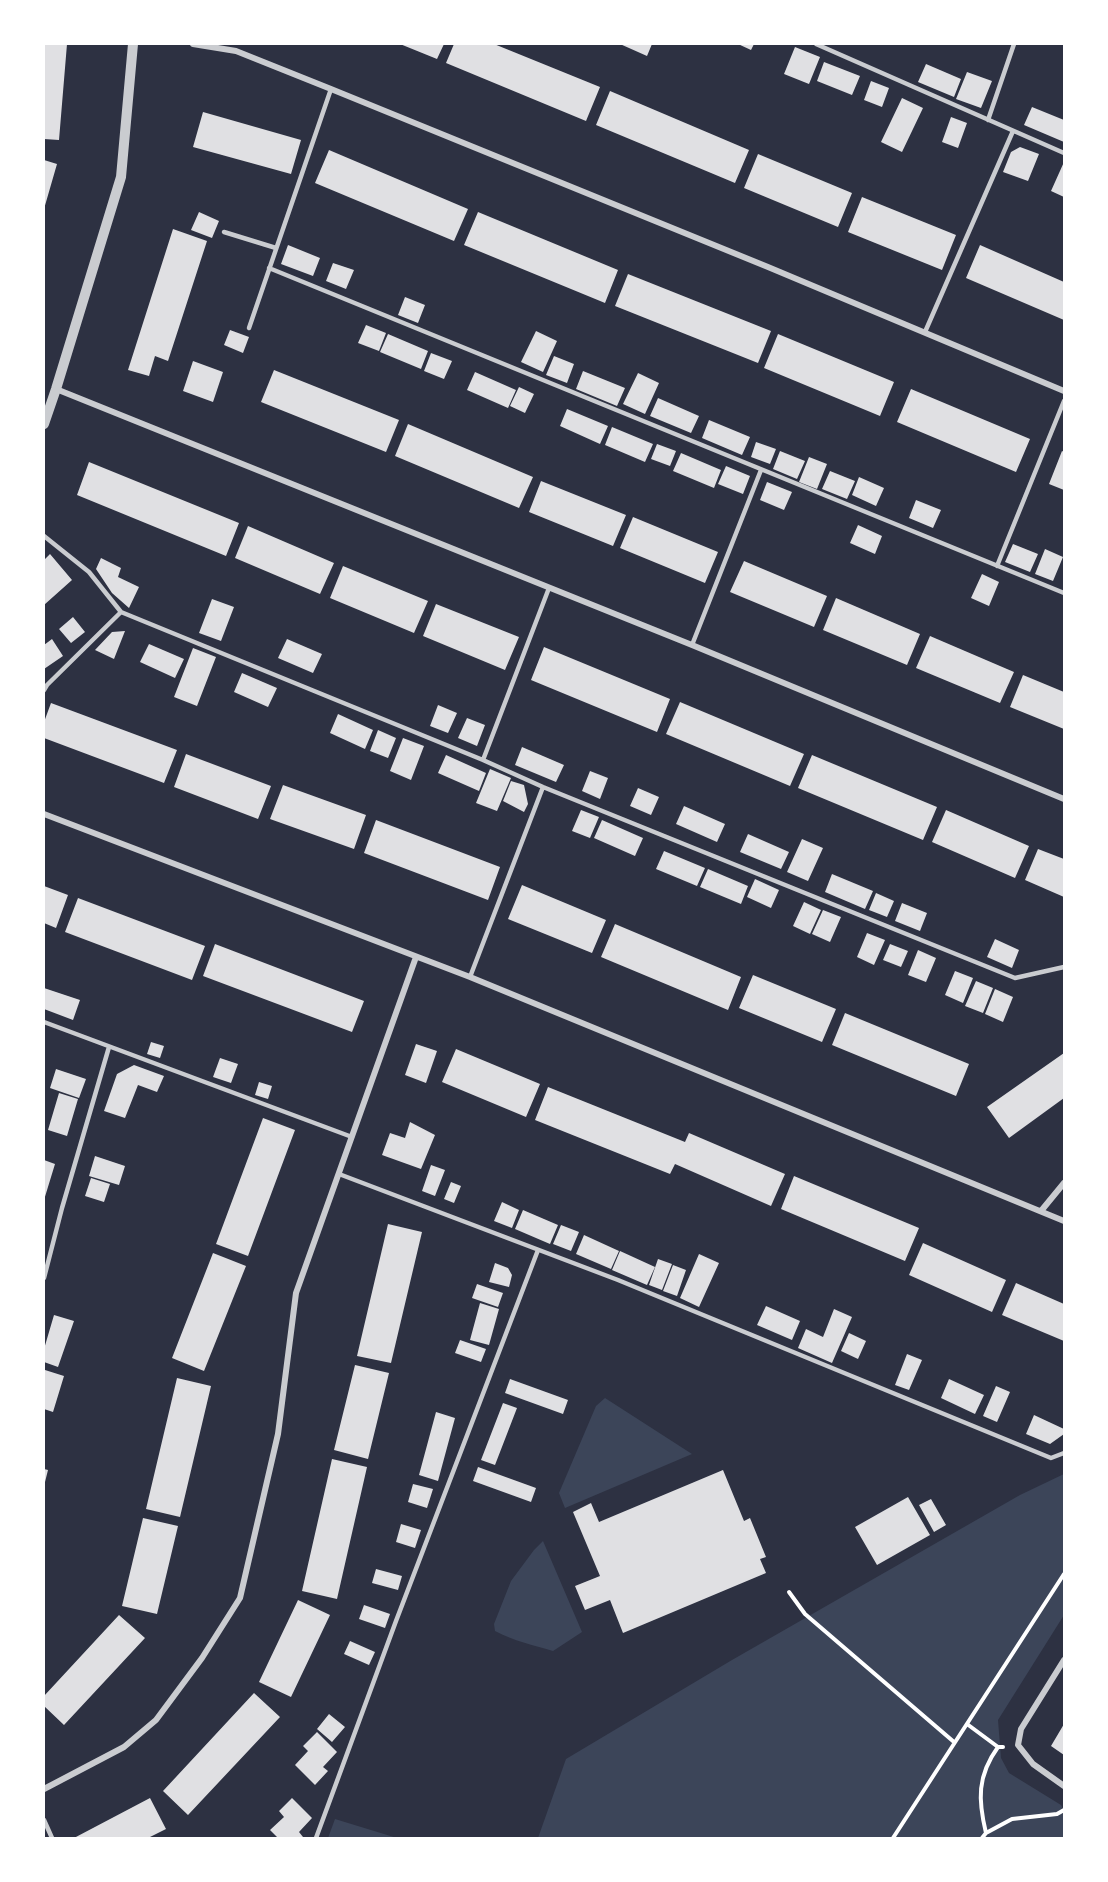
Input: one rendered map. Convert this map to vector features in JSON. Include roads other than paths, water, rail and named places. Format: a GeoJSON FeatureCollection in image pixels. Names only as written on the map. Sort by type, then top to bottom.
{"type":"FeatureCollection","features":[{"type":"Feature","properties":{"kind":"street"},"geometry":{"type":"LineString","coordinates":[[44,424],[121,177],[133,44]]}},
{"type":"Feature","properties":{"kind":"street"},"geometry":{"type":"LineString","coordinates":[[193,44],[236,51],[925,332],[1065,392]]}},
{"type":"Feature","properties":{"kind":"street"},"geometry":{"type":"LineString","coordinates":[[56,389],[692,645],[1065,799]]}},
{"type":"Feature","properties":{"kind":"street"},"geometry":{"type":"LineString","coordinates":[[44,814],[470,977],[1065,1221]]}},
{"type":"Feature","properties":{"kind":"street"},"geometry":{"type":"LineString","coordinates":[[44,1789],[124,1747],[156,1720],[202,1658],[240,1598],[278,1434],[296,1293],[416,957]]}},
{"type":"Feature","properties":{"kind":"street"},"geometry":{"type":"LineString","coordinates":[[1041,1211],[1065,1184]]}},
{"type":"Feature","properties":{"kind":"street"},"geometry":{"type":"LineString","coordinates":[[1065,1660],[1021,1729],[1018,1746],[1033,1764],[1065,1786]]}},
{"type":"Feature","properties":{"kind":"lane"},"geometry":{"type":"LineString","coordinates":[[816,44],[1065,153]]}},
{"type":"Feature","properties":{"kind":"lane"},"geometry":{"type":"LineString","coordinates":[[988,120],[1014,44]]}},
{"type":"Feature","properties":{"kind":"lane"},"geometry":{"type":"LineString","coordinates":[[249,327],[331,89]]}},
{"type":"Feature","properties":{"kind":"lane"},"geometry":{"type":"LineString","coordinates":[[925,332],[1012,130]]}},
{"type":"Feature","properties":{"kind":"lane"},"geometry":{"type":"LineString","coordinates":[[224,232],[276,248]]}},
{"type":"Feature","properties":{"kind":"lane"},"geometry":{"type":"LineString","coordinates":[[269,268],[1065,593]]}},
{"type":"Feature","properties":{"kind":"lane"},"geometry":{"type":"LineString","coordinates":[[997,566],[1065,401]]}},
{"type":"Feature","properties":{"kind":"lane"},"geometry":{"type":"LineString","coordinates":[[692,645],[761,470]]}},
{"type":"Feature","properties":{"kind":"lane"},"geometry":{"type":"LineString","coordinates":[[44,536],[88,572],[121,612],[483,760],[543,788],[1015,978],[1065,967]]}},
{"type":"Feature","properties":{"kind":"lane"},"geometry":{"type":"LineString","coordinates":[[483,760],[549,588]]}},
{"type":"Feature","properties":{"kind":"lane"},"geometry":{"type":"LineString","coordinates":[[44,690],[46,685],[121,612]]}},
{"type":"Feature","properties":{"kind":"lane"},"geometry":{"type":"LineString","coordinates":[[470,977],[543,788]]}},
{"type":"Feature","properties":{"kind":"lane"},"geometry":{"type":"LineString","coordinates":[[44,1022],[352,1137]]}},
{"type":"Feature","properties":{"kind":"lane"},"geometry":{"type":"LineString","coordinates":[[44,1278],[109,1047]]}},
{"type":"Feature","properties":{"kind":"lane"},"geometry":{"type":"LineString","coordinates":[[339,1174],[618,1280],[1051,1458],[1065,1453]]}},
{"type":"Feature","properties":{"kind":"lane"},"geometry":{"type":"LineString","coordinates":[[316,1839],[408,1588],[538,1251]]}},
{"type":"Feature","properties":{"kind":"lane"},"geometry":{"type":"LineString","coordinates":[[44,1820],[52,1839]]}}]}
